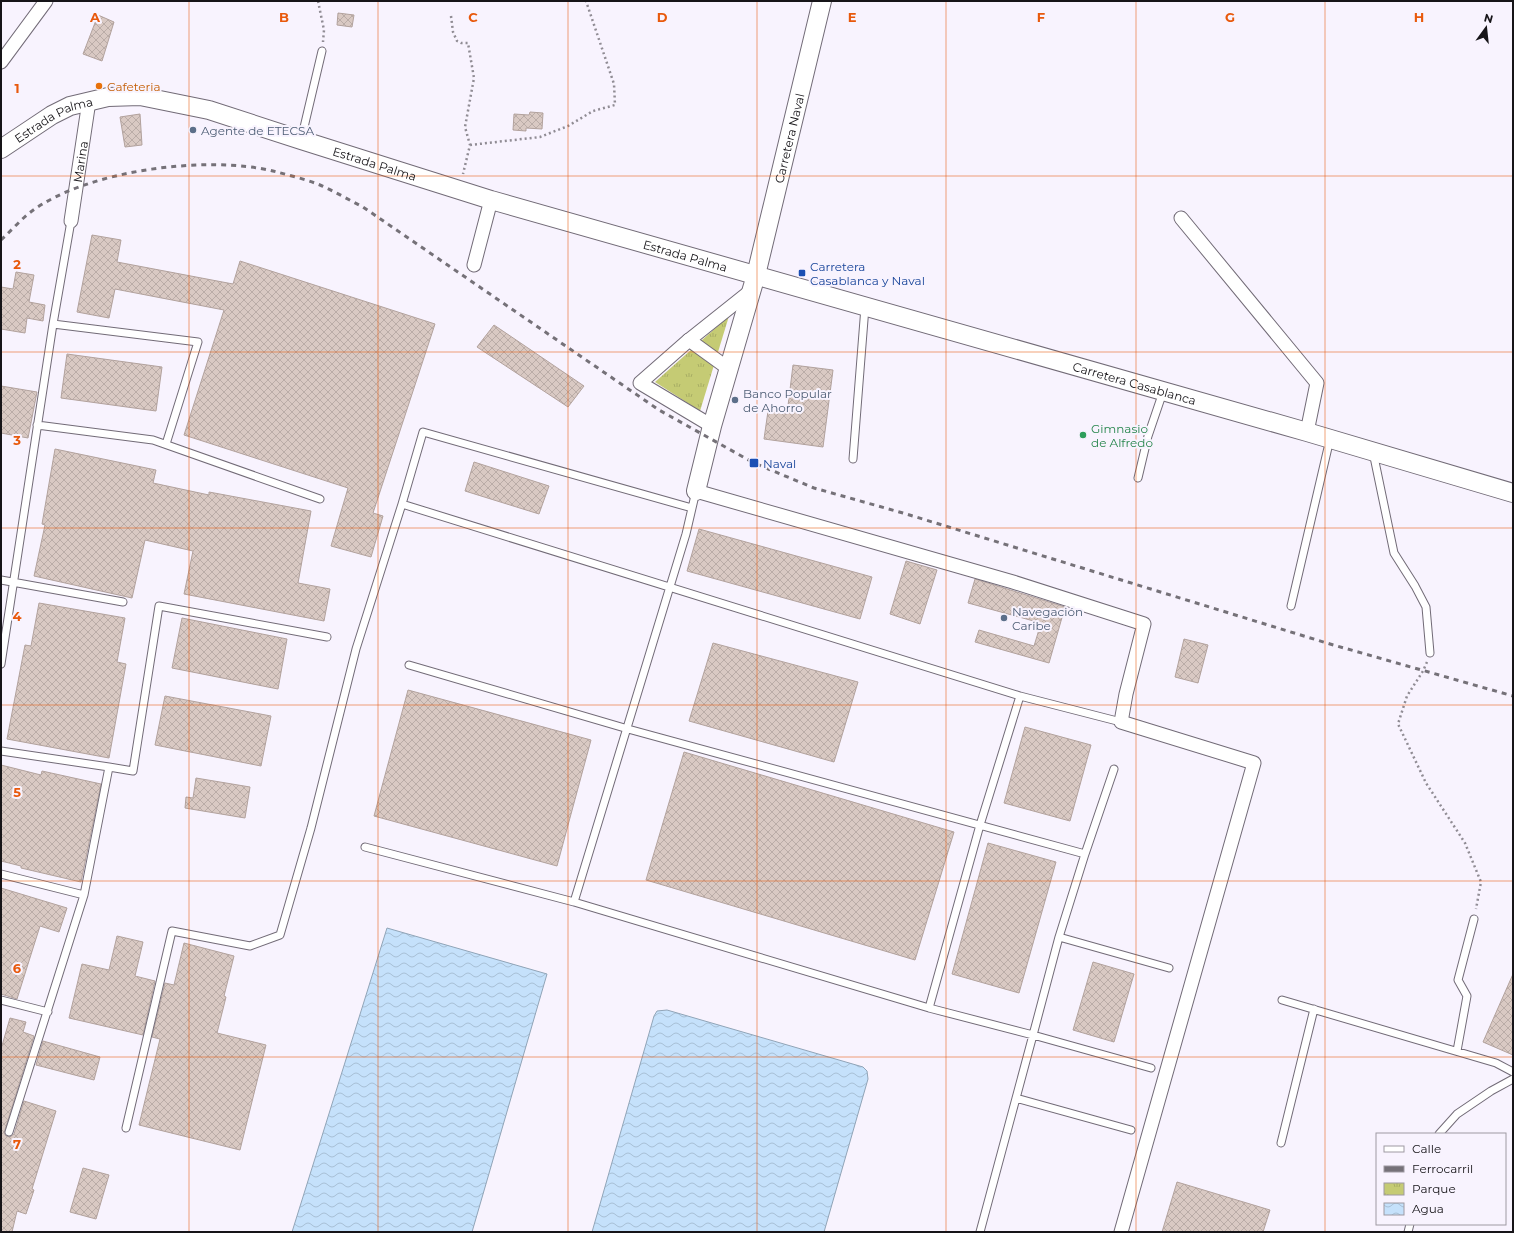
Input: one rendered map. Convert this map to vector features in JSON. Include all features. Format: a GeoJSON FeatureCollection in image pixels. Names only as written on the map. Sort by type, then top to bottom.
{"type":"FeatureCollection","features":[{"type":"Feature","properties":{"kind":"main road","name":"Carretera Naval"},"geometry":{"type":"LineString","coordinates":[[696,491],[712,426],[754,282],[822,1]]}},
{"type":"Feature","properties":{"kind":"main road","name":"Estrada Palma"},"geometry":{"type":"LineString","coordinates":[[1,149],[52,115],[70,106],[108,98],[140,96],[165,100],[209,110],[754,282]]}},
{"type":"Feature","properties":{"kind":"main road","name":"Carretera Casablanca"},"geometry":{"type":"LineString","coordinates":[[754,282],[865,307],[1307,432],[1513,493]]}},
{"type":"Feature","properties":{"kind":"street"},"geometry":{"type":"LineString","coordinates":[[1,62],[46,1]]}},
{"type":"Feature","properties":{"kind":"street","name":"Marina"},"geometry":{"type":"LineString","coordinates":[[71,221],[89,101]]}},
{"type":"Feature","properties":{"kind":"street"},"geometry":{"type":"LineString","coordinates":[[474,265],[491,200]]}},
{"type":"Feature","properties":{"kind":"street"},"geometry":{"type":"LineString","coordinates":[[1181,218],[1317,383],[1307,432]]}},
{"type":"Feature","properties":{"kind":"street"},"geometry":{"type":"LineString","coordinates":[[712,426],[640,383],[754,282]]}},
{"type":"Feature","properties":{"kind":"street"},"geometry":{"type":"LineString","coordinates":[[689,340],[729,369]]}},
{"type":"Feature","properties":{"kind":"street"},"geometry":{"type":"LineString","coordinates":[[696,491],[1013,582],[1144,624],[1126,694],[1121,722],[1254,763],[1121,1232]]}},
{"type":"Feature","properties":{"kind":"lane"},"geometry":{"type":"LineString","coordinates":[[301,140],[322,51]]}},
{"type":"Feature","properties":{"kind":"lane"},"geometry":{"type":"LineString","coordinates":[[1,664],[53,324],[71,221]]}},
{"type":"Feature","properties":{"kind":"lane"},"geometry":{"type":"LineString","coordinates":[[853,459],[865,307]]}},
{"type":"Feature","properties":{"kind":"lane"},"geometry":{"type":"LineString","coordinates":[[53,324],[198,342],[166,444]]}},
{"type":"Feature","properties":{"kind":"lane"},"geometry":{"type":"LineString","coordinates":[[1138,478],[1148,436],[1163,392]]}},
{"type":"Feature","properties":{"kind":"lane"},"geometry":{"type":"LineString","coordinates":[[37,426],[153,440],[320,499]]}},
{"type":"Feature","properties":{"kind":"lane"},"geometry":{"type":"LineString","coordinates":[[126,1128],[172,931],[250,946],[280,935],[311,828],[356,649],[423,432],[692,508]]}},
{"type":"Feature","properties":{"kind":"lane"},"geometry":{"type":"LineString","coordinates":[[1291,606],[1330,439]]}},
{"type":"Feature","properties":{"kind":"lane"},"geometry":{"type":"LineString","coordinates":[[1372,452],[1394,553],[1415,586],[1426,607],[1430,653]]}},
{"type":"Feature","properties":{"kind":"lane"},"geometry":{"type":"LineString","coordinates":[[574,902],[628,729],[686,534],[696,491]]}},
{"type":"Feature","properties":{"kind":"lane"},"geometry":{"type":"LineString","coordinates":[[402,504],[1020,696],[1121,722]]}},
{"type":"Feature","properties":{"kind":"lane"},"geometry":{"type":"LineString","coordinates":[[1,580],[123,602]]}},
{"type":"Feature","properties":{"kind":"lane"},"geometry":{"type":"LineString","coordinates":[[1,751],[133,771],[160,606],[327,637]]}},
{"type":"Feature","properties":{"kind":"lane"},"geometry":{"type":"LineString","coordinates":[[409,665],[628,729],[1085,854]]}},
{"type":"Feature","properties":{"kind":"lane"},"geometry":{"type":"LineString","coordinates":[[929,1008],[980,825],[1020,696]]}},
{"type":"Feature","properties":{"kind":"lane"},"geometry":{"type":"LineString","coordinates":[[9,1132],[84,895],[109,767]]}},
{"type":"Feature","properties":{"kind":"lane"},"geometry":{"type":"LineString","coordinates":[[980,1232],[1059,937],[1114,769]]}},
{"type":"Feature","properties":{"kind":"lane"},"geometry":{"type":"LineString","coordinates":[[365,847],[574,902],[929,1008],[1151,1068]]}},
{"type":"Feature","properties":{"kind":"lane"},"geometry":{"type":"LineString","coordinates":[[1,874],[84,895]]}},
{"type":"Feature","properties":{"kind":"lane"},"geometry":{"type":"LineString","coordinates":[[1457,1051],[1467,996],[1458,980],[1474,919]]}},
{"type":"Feature","properties":{"kind":"lane"},"geometry":{"type":"LineString","coordinates":[[1059,937],[1169,968]]}},
{"type":"Feature","properties":{"kind":"lane"},"geometry":{"type":"LineString","coordinates":[[1,1000],[48,1012]]}},
{"type":"Feature","properties":{"kind":"lane"},"geometry":{"type":"LineString","coordinates":[[1282,1000],[1496,1063],[1513,1072]]}},
{"type":"Feature","properties":{"kind":"lane"},"geometry":{"type":"LineString","coordinates":[[1281,1143],[1314,1009]]}},
{"type":"Feature","properties":{"kind":"lane"},"geometry":{"type":"LineString","coordinates":[[1440,1133],[1457,1114],[1491,1091],[1513,1079]]}},
{"type":"Feature","properties":{"kind":"lane"},"geometry":{"type":"LineString","coordinates":[[1016,1098],[1131,1130]]}},
{"type":"Feature","properties":{"kind":"path"},"geometry":{"type":"LineString","coordinates":[[318,1],[324,30],[322,51]]}},
{"type":"Feature","properties":{"kind":"path"},"geometry":{"type":"LineString","coordinates":[[470,145],[540,137],[568,126],[593,111],[616,105],[614,84],[586,1]]}},
{"type":"Feature","properties":{"kind":"path"},"geometry":{"type":"LineString","coordinates":[[451,16],[457,41],[461,43],[468,43],[474,78],[465,127],[470,145],[460,190]]}},
{"type":"Feature","properties":{"kind":"path"},"geometry":{"type":"LineString","coordinates":[[1430,653],[1423,670],[1407,696],[1398,724],[1426,783],[1464,843],[1481,882],[1474,919]]}},
{"type":"Feature","properties":{"kind":"green space"},"geometry":{"type":"Polygon","coordinates":[[[729,316],[700,411],[655,382],[729,316]]]}},
{"type":"Feature","properties":{"kind":"water"},"geometry":{"type":"Polygon","coordinates":[[[387,928],[547,974],[472,1232],[292,1232],[387,928]]]}},
{"type":"Feature","properties":{"kind":"water"},"geometry":{"type":"Polygon","coordinates":[[[667,1010],[863,1067],[867,1071],[868,1079],[824,1232],[592,1232],[654,1016],[657,1011],[667,1010]]]}},
{"type":"Feature","properties":{"kind":"building"},"geometry":{"type":"Polygon","coordinates":[[[338,13],[354,15],[352,27],[337,25],[338,13]]]}},
{"type":"Feature","properties":{"kind":"building"},"geometry":{"type":"Polygon","coordinates":[[[98,15],[114,22],[102,61],[83,54],[98,15]]]}},
{"type":"Feature","properties":{"kind":"building"},"geometry":{"type":"Polygon","coordinates":[[[530,112],[543,113],[542,129],[526,128],[526,131],[513,130],[514,114],[529,115],[530,112]]]}},
{"type":"Feature","properties":{"kind":"building"},"geometry":{"type":"Polygon","coordinates":[[[140,114],[142,145],[125,147],[120,117],[140,114]]]}},
{"type":"Feature","properties":{"kind":"building"},"geometry":{"type":"Polygon","coordinates":[[[92,235],[121,240],[117,262],[233,284],[240,261],[435,324],[373,513],[383,516],[371,557],[331,546],[348,488],[184,435],[224,310],[115,289],[109,318],[77,312],[92,235]]]}},
{"type":"Feature","properties":{"kind":"building"},"geometry":{"type":"Polygon","coordinates":[[[16,272],[34,275],[29,302],[45,305],[43,321],[27,318],[25,333],[1,329],[1,287],[13,289],[16,272]]]}},
{"type":"Feature","properties":{"kind":"building"},"geometry":{"type":"Polygon","coordinates":[[[494,325],[584,386],[568,407],[477,347],[494,325]]]}},
{"type":"Feature","properties":{"kind":"building"},"geometry":{"type":"Polygon","coordinates":[[[67,354],[162,367],[156,411],[61,398],[67,354]]]}},
{"type":"Feature","properties":{"kind":"building"},"geometry":{"type":"Polygon","coordinates":[[[793,365],[833,370],[823,447],[764,439],[768,411],[787,414],[793,365]]]}},
{"type":"Feature","properties":{"kind":"building"},"geometry":{"type":"Polygon","coordinates":[[[1,386],[37,392],[28,438],[1,433],[1,386]]]}},
{"type":"Feature","properties":{"kind":"building"},"geometry":{"type":"Polygon","coordinates":[[[55,449],[156,470],[153,483],[209,495],[209,492],[311,511],[298,583],[330,589],[324,621],[184,594],[193,551],[145,540],[132,598],[34,576],[45,525],[42,524],[55,449]]]}},
{"type":"Feature","properties":{"kind":"building"},"geometry":{"type":"Polygon","coordinates":[[[474,462],[549,486],[539,514],[465,491],[474,462]]]}},
{"type":"Feature","properties":{"kind":"building"},"geometry":{"type":"Polygon","coordinates":[[[699,529],[872,577],[860,619],[687,571],[699,529]]]}},
{"type":"Feature","properties":{"kind":"building"},"geometry":{"type":"Polygon","coordinates":[[[906,561],[937,570],[920,624],[890,614],[906,561]]]}},
{"type":"Feature","properties":{"kind":"building"},"geometry":{"type":"Polygon","coordinates":[[[975,579],[1065,607],[1049,663],[975,642],[979,630],[1034,646],[1041,623],[968,603],[975,579]]]}},
{"type":"Feature","properties":{"kind":"building"},"geometry":{"type":"Polygon","coordinates":[[[39,603],[125,618],[117,662],[126,664],[109,758],[7,739],[25,645],[31,646],[39,603]]]}},
{"type":"Feature","properties":{"kind":"building"},"geometry":{"type":"Polygon","coordinates":[[[182,618],[287,639],[278,689],[172,668],[182,618]]]}},
{"type":"Feature","properties":{"kind":"building"},"geometry":{"type":"Polygon","coordinates":[[[1184,639],[1208,645],[1198,683],[1175,677],[1184,639]]]}},
{"type":"Feature","properties":{"kind":"building"},"geometry":{"type":"Polygon","coordinates":[[[713,643],[858,682],[834,762],[689,721],[713,643]]]}},
{"type":"Feature","properties":{"kind":"building"},"geometry":{"type":"Polygon","coordinates":[[[408,690],[591,740],[557,866],[374,816],[408,690]]]}},
{"type":"Feature","properties":{"kind":"building"},"geometry":{"type":"Polygon","coordinates":[[[165,696],[271,716],[261,766],[155,745],[165,696]]]}},
{"type":"Feature","properties":{"kind":"building"},"geometry":{"type":"Polygon","coordinates":[[[1025,727],[1091,745],[1070,821],[1004,803],[1025,727]]]}},
{"type":"Feature","properties":{"kind":"building"},"geometry":{"type":"Polygon","coordinates":[[[684,752],[954,832],[915,960],[646,880],[684,752]]]}},
{"type":"Feature","properties":{"kind":"building"},"geometry":{"type":"Polygon","coordinates":[[[1,765],[41,775],[42,771],[101,784],[81,882],[21,868],[21,866],[1,861],[1,765]]]}},
{"type":"Feature","properties":{"kind":"building"},"geometry":{"type":"Polygon","coordinates":[[[196,778],[250,787],[245,818],[185,808],[186,797],[193,798],[196,778]]]}},
{"type":"Feature","properties":{"kind":"building"},"geometry":{"type":"Polygon","coordinates":[[[988,843],[1056,862],[1019,993],[952,974],[988,843]]]}},
{"type":"Feature","properties":{"kind":"building"},"geometry":{"type":"Polygon","coordinates":[[[1,888],[67,908],[59,932],[40,926],[17,999],[1,994],[1,888]]]}},
{"type":"Feature","properties":{"kind":"building"},"geometry":{"type":"Polygon","coordinates":[[[117,936],[143,942],[135,976],[155,981],[143,1035],[69,1018],[82,964],[109,970],[117,936]]]}},
{"type":"Feature","properties":{"kind":"building"},"geometry":{"type":"Polygon","coordinates":[[[184,943],[234,956],[217,1033],[266,1045],[240,1150],[139,1125],[160,1039],[152,1037],[165,983],[174,985],[184,943]]]}},
{"type":"Feature","properties":{"kind":"building"},"geometry":{"type":"Polygon","coordinates":[[[1093,962],[1134,974],[1114,1042],[1073,1030],[1093,962]]]}},
{"type":"Feature","properties":{"kind":"building"},"geometry":{"type":"Polygon","coordinates":[[[1513,974],[1513,1055],[1483,1042],[1513,974]]]}},
{"type":"Feature","properties":{"kind":"building"},"geometry":{"type":"Polygon","coordinates":[[[10,1018],[26,1022],[23,1032],[34,1036],[4,1133],[6,1136],[10,1137],[14,1134],[24,1101],[56,1111],[32,1189],[34,1190],[26,1214],[17,1211],[12,1232],[1,1232],[1,1049],[10,1018]]]}},
{"type":"Feature","properties":{"kind":"building"},"geometry":{"type":"Polygon","coordinates":[[[43,1041],[100,1057],[94,1080],[36,1065],[43,1041]]]}},
{"type":"Feature","properties":{"kind":"building"},"geometry":{"type":"Polygon","coordinates":[[[83,1168],[109,1175],[96,1219],[70,1212],[83,1168]]]}},
{"type":"Feature","properties":{"kind":"building"},"geometry":{"type":"Polygon","coordinates":[[[1177,1182],[1270,1210],[1263,1232],[1162,1232],[1177,1182]]]}},
{"type":"Feature","properties":{"kind":"railway"},"geometry":{"type":"LineString","coordinates":[[1,240],[28,214],[56,197],[84,185],[115,176],[182,166],[215,165],[246,166],[273,171],[302,179],[325,187],[363,207],[659,410],[754,463],[814,488],[903,513],[1330,644],[1513,696]]}},
{"type":"Feature","properties":{"kind":"place","name":"Cafeteria"},"geometry":{"type":"Point","coordinates":[99,86]}},
{"type":"Feature","properties":{"kind":"place","name":"Agente de ETECSA"},"geometry":{"type":"Point","coordinates":[193,130]}},
{"type":"Feature","properties":{"kind":"place","name":"Carretera Casablanca y Naval"},"geometry":{"type":"Point","coordinates":[802,273]}},
{"type":"Feature","properties":{"kind":"place","name":"Banco Popular de Ahorro"},"geometry":{"type":"Point","coordinates":[735,400]}},
{"type":"Feature","properties":{"kind":"place","name":"Gimnasio de Alfredo"},"geometry":{"type":"Point","coordinates":[1083,435]}},
{"type":"Feature","properties":{"kind":"place","name":"Naval"},"geometry":{"type":"Point","coordinates":[754,463]}},
{"type":"Feature","properties":{"kind":"place","name":"Navegación Caribe"},"geometry":{"type":"Point","coordinates":[1004,618]}}]}
